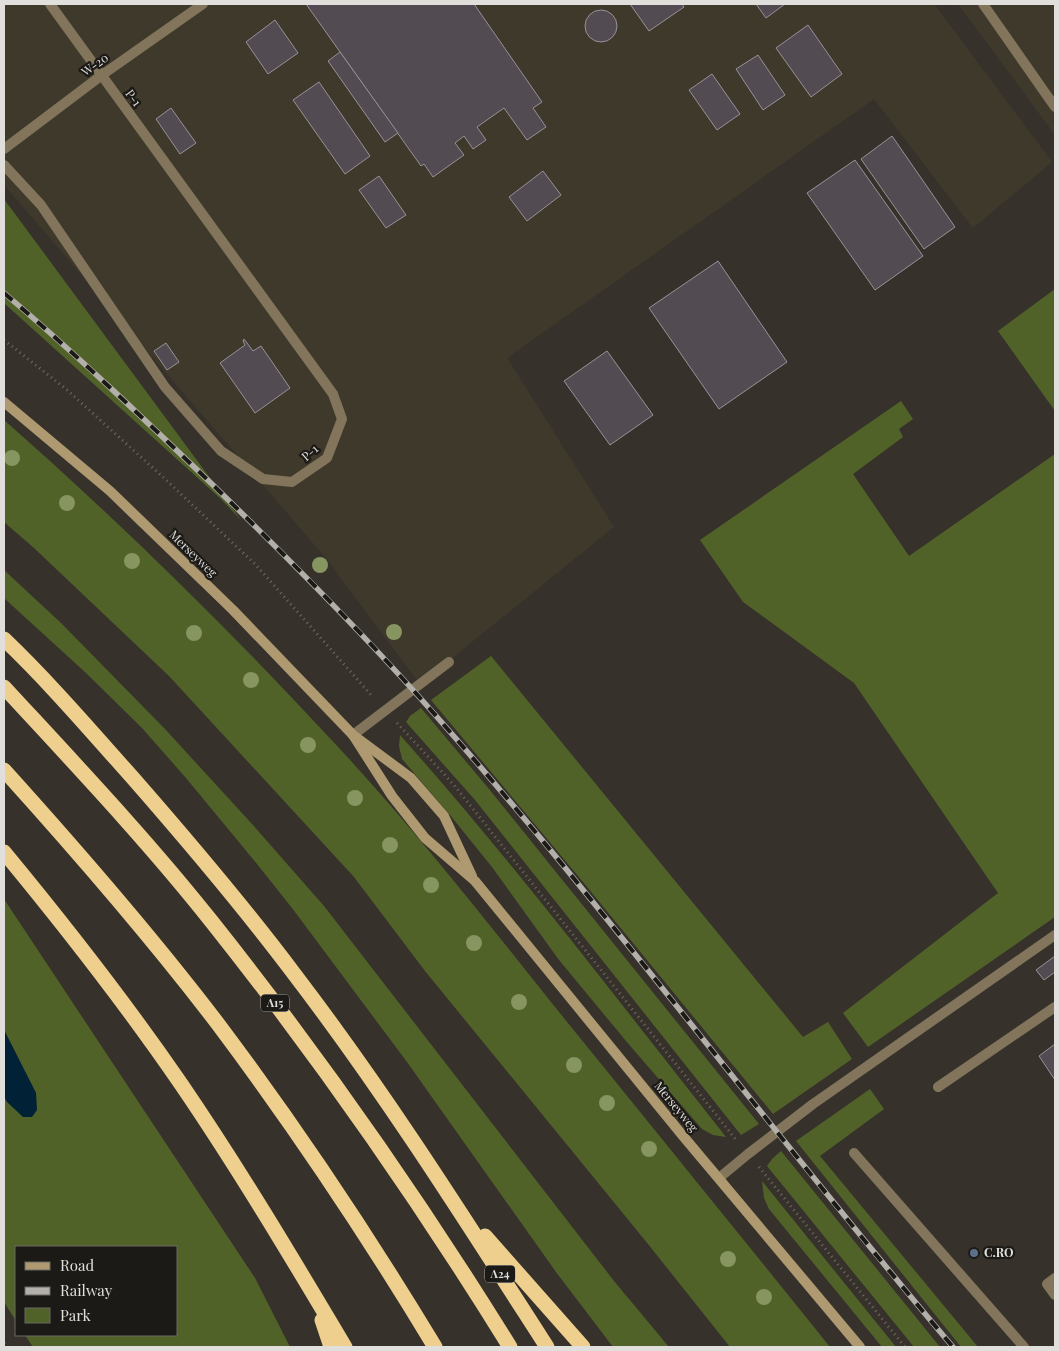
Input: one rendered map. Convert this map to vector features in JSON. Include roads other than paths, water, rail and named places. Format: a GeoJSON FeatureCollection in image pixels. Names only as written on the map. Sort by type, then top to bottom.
{"type":"FeatureCollection","features":[{"type":"Feature","properties":{"kind":"highway","name":"A15"},"geometry":{"type":"LineString","coordinates":[[4,639],[86,726],[227,889],[296,975],[453,1200],[583,1347]]}},
{"type":"Feature","properties":{"kind":"highway","name":"A15"},"geometry":{"type":"LineString","coordinates":[[4,687],[159,859],[211,921],[302,1039],[393,1167],[510,1347]]}},
{"type":"Feature","properties":{"kind":"highway"},"geometry":{"type":"LineString","coordinates":[[4,770],[113,894],[223,1031],[322,1168],[394,1279],[435,1347]]}},
{"type":"Feature","properties":{"kind":"highway"},"geometry":{"type":"LineString","coordinates":[[4,852],[68,930],[180,1083],[252,1191],[345,1347]]}},
{"type":"Feature","properties":{"kind":"highway","name":"A24"},"geometry":{"type":"LineString","coordinates":[[453,1200],[547,1347]]}},
{"type":"Feature","properties":{"kind":"highway"},"geometry":{"type":"LineString","coordinates":[[315,1297],[331,1347]]}},
{"type":"Feature","properties":{"kind":"street","name":"Merseyweg"},"geometry":{"type":"LineString","coordinates":[[4,402],[110,491],[233,610],[353,735],[411,778],[444,816],[475,881]]}},
{"type":"Feature","properties":{"kind":"street","name":"Merseyweg"},"geometry":{"type":"LineString","coordinates":[[353,735],[392,796],[425,838],[475,881],[682,1136],[860,1347]]}},
{"type":"Feature","properties":{"kind":"lane","name":"P-1"},"geometry":{"type":"LineString","coordinates":[[4,165],[41,205],[165,387],[221,451],[263,478],[292,482],[326,458],[342,419],[333,394],[50,4]]}},
{"type":"Feature","properties":{"kind":"lane","name":"W-20"},"geometry":{"type":"LineString","coordinates":[[4,149],[102,75],[203,4]]}},
{"type":"Feature","properties":{"kind":"lane"},"geometry":{"type":"LineString","coordinates":[[983,4],[1055,107]]}},
{"type":"Feature","properties":{"kind":"lane"},"geometry":{"type":"LineString","coordinates":[[353,735],[449,662]]}},
{"type":"Feature","properties":{"kind":"lane"},"geometry":{"type":"LineString","coordinates":[[719,1178],[813,1104],[1055,935]]}},
{"type":"Feature","properties":{"kind":"lane"},"geometry":{"type":"LineString","coordinates":[[938,1087],[1055,1007]]}},
{"type":"Feature","properties":{"kind":"lane"},"geometry":{"type":"LineString","coordinates":[[854,1153],[1024,1347]]}},
{"type":"Feature","properties":{"kind":"lane"},"geometry":{"type":"LineString","coordinates":[[1055,1278],[1047,1284],[1055,1295]]}},
{"type":"Feature","properties":{"kind":"water"},"geometry":{"type":"Polygon","coordinates":[[[4,1030],[36,1093],[37,1110],[32,1117],[23,1117],[7,1102],[4,1096],[4,1030]]]}},
{"type":"Feature","properties":{"kind":"railway"},"geometry":{"type":"LineString","coordinates":[[4,293],[84,363],[214,486],[328,600],[410,687],[504,794],[569,872],[823,1190],[953,1347]]}},
{"type":"Feature","properties":{"kind":"place","name":"C.RO"},"geometry":{"type":"Point","coordinates":[974,1253]}}]}
